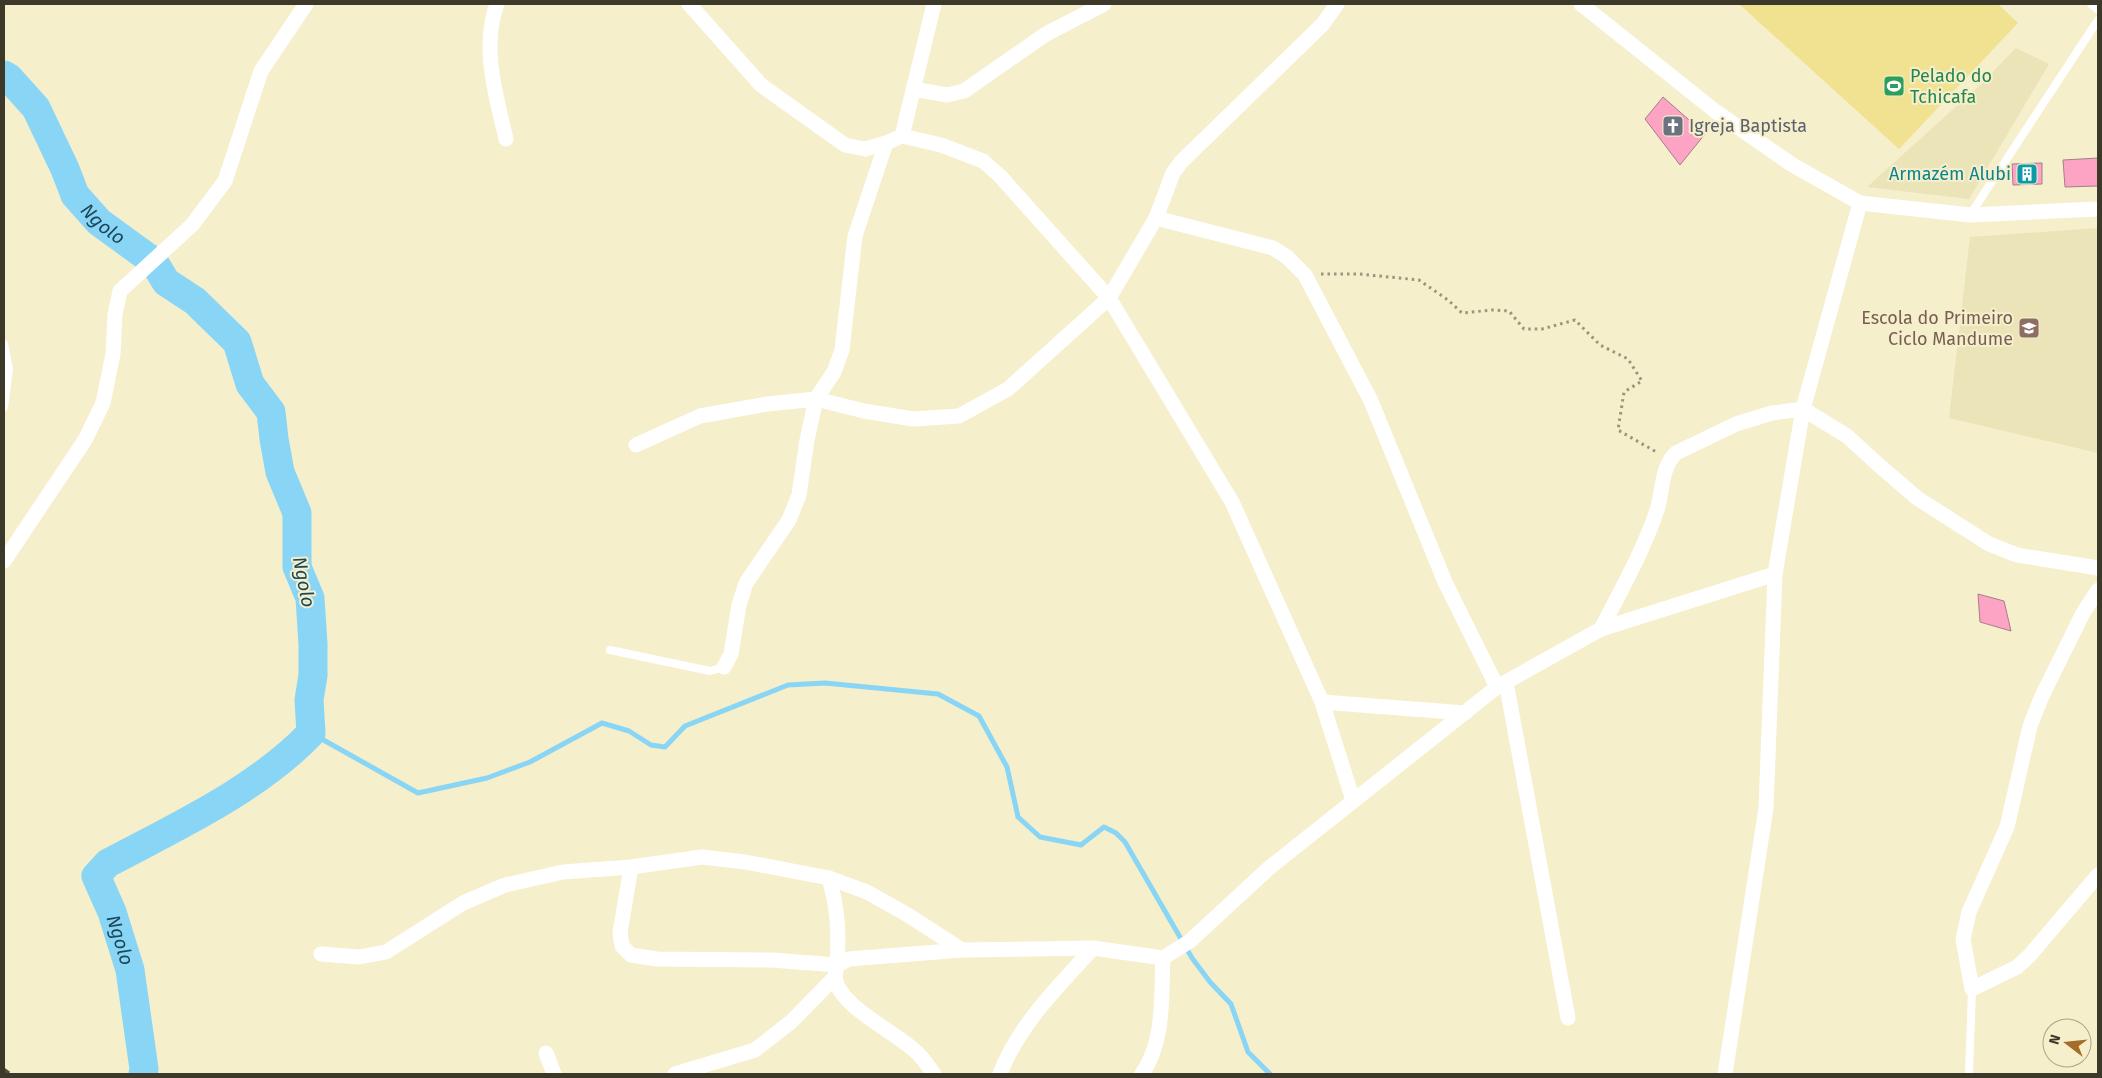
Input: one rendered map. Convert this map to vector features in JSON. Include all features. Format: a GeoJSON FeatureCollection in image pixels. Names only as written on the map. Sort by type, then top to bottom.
{"type":"FeatureCollection","features":[{"type":"Feature","properties":{"kind":"street"},"geometry":{"type":"LineString","coordinates":[[4,561],[85,440],[103,403],[113,354],[115,314],[120,291],[192,225],[225,181],[261,71],[306,4]]}},
{"type":"Feature","properties":{"kind":"street"},"geometry":{"type":"LineString","coordinates":[[497,4],[489,45],[494,90],[506,139]]}},
{"type":"Feature","properties":{"kind":"street"},"geometry":{"type":"LineString","coordinates":[[689,4],[761,85],[846,145],[865,149],[902,136],[941,145],[983,160],[1000,176],[1109,298],[1232,502],[1322,702],[1353,800]]}},
{"type":"Feature","properties":{"kind":"street"},"geometry":{"type":"LineString","coordinates":[[902,136],[934,4]]}},
{"type":"Feature","properties":{"kind":"street"},"geometry":{"type":"LineString","coordinates":[[913,89],[946,95],[964,92],[1046,34],[1104,4]]}},
{"type":"Feature","properties":{"kind":"street"},"geometry":{"type":"LineString","coordinates":[[636,445],[700,416],[767,404],[816,400],[864,411],[913,419],[959,416],[1008,389],[1109,298],[1156,218],[1173,173],[1181,162],[1323,24],[1337,4]]}},
{"type":"Feature","properties":{"kind":"street"},"geometry":{"type":"LineString","coordinates":[[1581,4],[1714,111],[1791,164],[1860,202],[1970,215],[2098,208]]}},
{"type":"Feature","properties":{"kind":"street"},"geometry":{"type":"LineString","coordinates":[[724,667],[731,654],[739,605],[746,583],[789,520],[799,495],[807,440],[816,400],[834,372],[842,350],[855,236],[886,143]]}},
{"type":"Feature","properties":{"kind":"street"},"geometry":{"type":"LineString","coordinates":[[1725,1074],[1766,808],[1776,574],[1803,409],[1860,202]]}},
{"type":"Feature","properties":{"kind":"street"},"geometry":{"type":"LineString","coordinates":[[1156,218],[1273,248],[1287,257],[1306,275],[1371,401],[1445,582],[1501,684],[1568,1018]]}},
{"type":"Feature","properties":{"kind":"street"},"geometry":{"type":"LineString","coordinates":[[1601,629],[1647,539],[1662,495],[1665,469],[1669,459],[1676,453],[1736,424],[1772,413],[1803,409],[1847,436],[1917,498],[1989,544],[2017,555],[2098,568]]}},
{"type":"Feature","properties":{"kind":"street"},"geometry":{"type":"LineString","coordinates":[[675,1074],[755,1050],[792,1021],[849,959],[962,950],[1093,948],[1167,954],[1190,941],[1269,868],[1501,684],[1601,629],[1776,574]]}},
{"type":"Feature","properties":{"kind":"street"},"geometry":{"type":"LineString","coordinates":[[2098,590],[2083,613],[2042,696],[2030,726],[2007,827],[1969,912],[1963,939],[1972,989],[2017,967],[2030,955],[2098,875]]}},
{"type":"Feature","properties":{"kind":"street"},"geometry":{"type":"LineString","coordinates":[[1322,702],[1465,713]]}},
{"type":"Feature","properties":{"kind":"street"},"geometry":{"type":"LineString","coordinates":[[321,954],[360,957],[386,952],[463,903],[505,885],[563,872],[631,867],[702,857],[745,862],[829,878],[867,892],[908,915],[962,950]]}},
{"type":"Feature","properties":{"kind":"street"},"geometry":{"type":"LineString","coordinates":[[631,867],[620,933],[622,946],[631,955],[657,959],[772,960],[836,971]]}},
{"type":"Feature","properties":{"kind":"street"},"geometry":{"type":"LineString","coordinates":[[829,878],[837,907],[836,971],[840,989],[859,1012],[889,1030],[916,1051],[934,1074]]}},
{"type":"Feature","properties":{"kind":"street"},"geometry":{"type":"LineString","coordinates":[[1000,1074],[1026,1025],[1093,948]]}},
{"type":"Feature","properties":{"kind":"street"},"geometry":{"type":"LineString","coordinates":[[1142,1074],[1150,1062],[1158,1042],[1167,954]]}},
{"type":"Feature","properties":{"kind":"street"},"geometry":{"type":"LineString","coordinates":[[546,1053],[554,1074]]}},
{"type":"Feature","properties":{"kind":"lane"},"geometry":{"type":"LineString","coordinates":[[2091,4],[2098,10]]}},
{"type":"Feature","properties":{"kind":"lane"},"geometry":{"type":"LineString","coordinates":[[1970,215],[2098,20]]}},
{"type":"Feature","properties":{"kind":"lane"},"geometry":{"type":"LineString","coordinates":[[4,344],[9,369],[4,407]]}},
{"type":"Feature","properties":{"kind":"lane"},"geometry":{"type":"LineString","coordinates":[[610,650],[710,671],[724,667]]}},
{"type":"Feature","properties":{"kind":"lane"},"geometry":{"type":"LineString","coordinates":[[1969,1074],[1972,989]]}},
{"type":"Feature","properties":{"kind":"path"},"geometry":{"type":"LineString","coordinates":[[1306,275],[1360,274],[1419,280],[1448,300],[1462,313],[1492,310],[1510,311],[1524,329],[1542,329],[1575,320],[1600,345],[1628,359],[1642,381],[1624,392],[1618,430],[1669,459]]}},
{"type":"Feature","properties":{"kind":"shaded area","name":"Pelado do Tchicafa"},"geometry":{"type":"Polygon","coordinates":[[[1739,4],[1998,4],[2018,23],[1899,149],[1739,4]]]}},
{"type":"Feature","properties":{"kind":"shaded area"},"geometry":{"type":"Polygon","coordinates":[[[2016,48],[2049,64],[1969,199],[1867,187],[1980,85],[2016,48]]]}},
{"type":"Feature","properties":{"kind":"shaded area","name":"Escola do Primeiro Ciclo Mandume"},"geometry":{"type":"Polygon","coordinates":[[[2098,228],[2098,453],[1949,418],[1970,237],[2098,228]]]}},
{"type":"Feature","properties":{"kind":"building","name":"Igreja Baptista"},"geometry":{"type":"Polygon","coordinates":[[[1663,97],[1705,134],[1680,165],[1645,119],[1663,97]]]}},
{"type":"Feature","properties":{"kind":"building"},"geometry":{"type":"Polygon","coordinates":[[[2098,158],[2098,186],[2065,187],[2063,160],[2098,158]]]}},
{"type":"Feature","properties":{"kind":"building","name":"Armazém Alubi"},"geometry":{"type":"Polygon","coordinates":[[[2042,163],[2042,184],[2013,185],[2012,164],[2042,163]]]}},
{"type":"Feature","properties":{"kind":"building"},"geometry":{"type":"Polygon","coordinates":[[[1978,594],[2004,601],[2011,631],[1980,622],[1978,594]]]}},
{"type":"Feature","properties":{"kind":"waterway","name":"Ngolo"},"geometry":{"type":"LineString","coordinates":[[4,75],[9,78],[36,108],[65,169],[75,195],[99,222],[154,262],[166,282],[195,301],[237,342],[250,384],[271,412],[280,472],[297,513],[297,567],[310,598],[313,644],[313,675],[309,700],[311,733],[290,753],[241,789],[215,806],[108,863],[96,876],[112,912],[130,970],[144,1069],[143,1074]]}},
{"type":"Feature","properties":{"kind":"waterway"},"geometry":{"type":"LineString","coordinates":[[311,733],[418,793],[487,778],[530,762],[602,723],[629,731],[651,745],[665,747],[685,726],[788,685],[825,683],[938,694],[979,716],[1007,767],[1018,817],[1040,837],[1081,845],[1104,827],[1116,833],[1125,842],[1192,958],[1210,982],[1231,1004],[1248,1052],[1270,1074]]}},
{"type":"Feature","properties":{"kind":"railway"},"geometry":{"type":"LineString","coordinates":[[4,1070],[10,1074]]}},
{"type":"Feature","properties":{"kind":"place","name":"Pelado do Tchicafa"},"geometry":{"type":"Point","coordinates":[1894,86]}},
{"type":"Feature","properties":{"kind":"place","name":"Igreja Baptista"},"geometry":{"type":"Point","coordinates":[1673,126]}},
{"type":"Feature","properties":{"kind":"place","name":"Armazém Alubi"},"geometry":{"type":"Point","coordinates":[2027,174]}},
{"type":"Feature","properties":{"kind":"place","name":"Escola do Primeiro Ciclo Mandume"},"geometry":{"type":"Point","coordinates":[2029,328]}}]}
